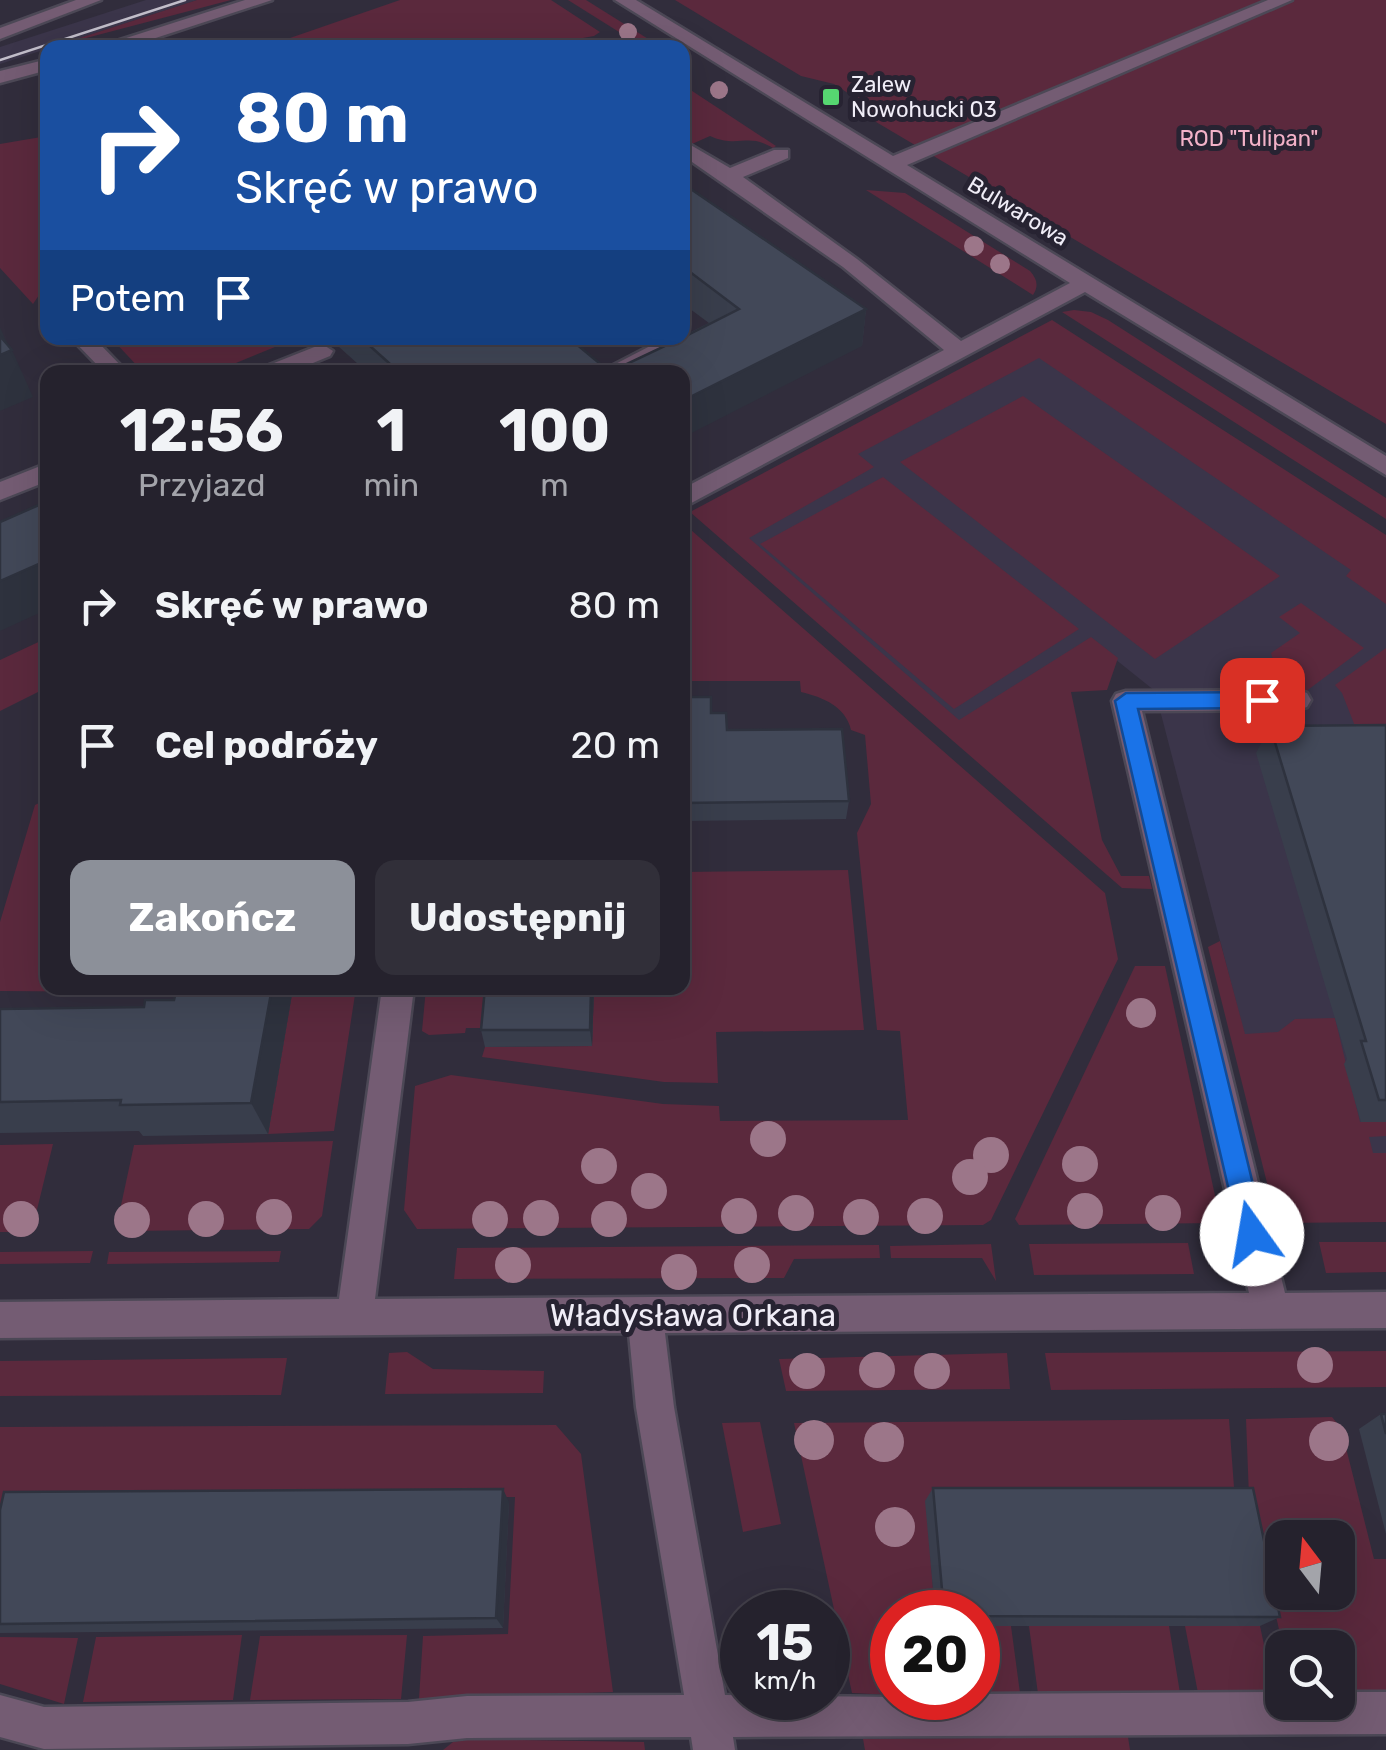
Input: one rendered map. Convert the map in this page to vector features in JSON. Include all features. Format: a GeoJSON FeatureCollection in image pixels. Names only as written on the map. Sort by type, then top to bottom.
{"type":"FeatureCollection","features":[{"type":"Feature","properties":{"kind":"street"},"geometry":{"type":"LineString","coordinates":[[0,34],[92,0]]}},
{"type":"Feature","properties":{"kind":"street"},"geometry":{"type":"LineString","coordinates":[[130,40],[263,0]]}},
{"type":"Feature","properties":{"kind":"street","name":"Bulwarowa"},"geometry":{"type":"LineString","coordinates":[[624,0],[689,40]]}},
{"type":"Feature","properties":{"kind":"street"},"geometry":{"type":"LineString","coordinates":[[892,164],[1283,0]]}},
{"type":"Feature","properties":{"kind":"street","name":"Bulwarowa"},"geometry":{"type":"LineString","coordinates":[[690,40],[1386,467]]}},
{"type":"Feature","properties":{"kind":"street"},"geometry":{"type":"LineString","coordinates":[[0,77],[40,66]]}},
{"type":"Feature","properties":{"kind":"street"},"geometry":{"type":"LineString","coordinates":[[690,151],[850,262],[960,351]]}},
{"type":"Feature","properties":{"kind":"street"},"geometry":{"type":"LineString","coordinates":[[728,176],[781,154]]}},
{"type":"Feature","properties":{"kind":"street"},"geometry":{"type":"LineString","coordinates":[[690,496],[1088,282]]}},
{"type":"Feature","properties":{"kind":"street"},"geometry":{"type":"LineString","coordinates":[[89,345],[109,365]]}},
{"type":"Feature","properties":{"kind":"street"},"geometry":{"type":"LineString","coordinates":[[627,365],[665,345]]}},
{"type":"Feature","properties":{"kind":"street"},"geometry":{"type":"LineString","coordinates":[[289,365],[322,351]]}},
{"type":"Feature","properties":{"kind":"street"},"geometry":{"type":"LineString","coordinates":[[0,492],[40,474]]}},
{"type":"Feature","properties":{"kind":"street"},"geometry":{"type":"LineString","coordinates":[[1271,1311],[1126,701],[1298,700]]}},
{"type":"Feature","properties":{"kind":"street"},"geometry":{"type":"LineString","coordinates":[[355,1315],[397,995]]}},
{"type":"Feature","properties":{"kind":"street","name":"Władysława Orkana"},"geometry":{"type":"LineString","coordinates":[[0,1320],[1386,1310]]}},
{"type":"Feature","properties":{"kind":"street"},"geometry":{"type":"LineString","coordinates":[[645,1316],[655,1407],[711,1733]]}},
{"type":"Feature","properties":{"kind":"street"},"geometry":{"type":"LineString","coordinates":[[0,1716],[70,1739],[408,1736],[467,1717],[711,1733],[1386,1713]]}},
{"type":"Feature","properties":{"kind":"shaded area"},"geometry":{"type":"Polygon","coordinates":[[[146,0],[197,0],[74,40],[40,40],[40,51],[0,64],[0,47],[146,0]]]}},
{"type":"Feature","properties":{"kind":"shaded area"},"geometry":{"type":"Polygon","coordinates":[[[1054,342],[1386,554],[1386,1201],[1288,1202],[1155,691],[1100,647],[964,736],[719,526],[1054,342]]]}},
{"type":"Feature","properties":{"kind":"green space"},"geometry":{"type":"Polygon","coordinates":[[[197,0],[231,0],[79,40],[74,40],[197,0]]]}},
{"type":"Feature","properties":{"kind":"green space"},"geometry":{"type":"Polygon","coordinates":[[[400,0],[551,0],[600,32],[572,40],[284,40],[400,0]]]}},
{"type":"Feature","properties":{"kind":"green space"},"geometry":{"type":"Polygon","coordinates":[[[568,0],[586,0],[650,40],[632,40],[568,0]]]}},
{"type":"Feature","properties":{"kind":"green space","name":"ROD \"Tulipan\""},"geometry":{"type":"Polygon","coordinates":[[[675,0],[1386,0],[1386,424],[871,119],[857,99],[834,84],[801,76],[675,0]]]}},
{"type":"Feature","properties":{"kind":"green space"},"geometry":{"type":"Polygon","coordinates":[[[690,90],[776,146],[710,136],[692,144],[690,90]]]}},
{"type":"Feature","properties":{"kind":"green space"},"geometry":{"type":"Polygon","coordinates":[[[40,137],[40,294],[33,304],[0,268],[0,144],[40,137]]]}},
{"type":"Feature","properties":{"kind":"green space"},"geometry":{"type":"Polygon","coordinates":[[[866,190],[905,193],[1030,271],[1036,283],[1033,295],[866,190]]]}},
{"type":"Feature","properties":{"kind":"green space"},"geometry":{"type":"Polygon","coordinates":[[[1074,310],[1108,320],[1386,498],[1386,519],[1062,312],[1074,310]]]}},
{"type":"Feature","properties":{"kind":"green space"},"geometry":{"type":"Polygon","coordinates":[[[1052,320],[1386,535],[1386,604],[1346,576],[1351,570],[1039,358],[858,454],[874,467],[749,538],[959,720],[1091,637],[1118,658],[1107,690],[1071,692],[1102,840],[1121,876],[1149,876],[1152,889],[1122,888],[690,512],[1052,320]]]}},
{"type":"Feature","properties":{"kind":"green space"},"geometry":{"type":"Polygon","coordinates":[[[118,345],[275,347],[231,365],[136,365],[118,345]]]}},
{"type":"Feature","properties":{"kind":"green space"},"geometry":{"type":"Polygon","coordinates":[[[1023,396],[1280,576],[1155,659],[900,462],[1023,396]]]}},
{"type":"Feature","properties":{"kind":"green space"},"geometry":{"type":"Polygon","coordinates":[[[883,477],[1079,629],[954,709],[760,544],[883,477]]]}},
{"type":"Feature","properties":{"kind":"green space"},"geometry":{"type":"Polygon","coordinates":[[[690,529],[1105,893],[1118,959],[991,1220],[983,1225],[417,1229],[404,1210],[415,1086],[451,1075],[663,1104],[719,1106],[720,1121],[908,1120],[900,1031],[877,1030],[857,833],[871,804],[865,735],[851,730],[844,715],[832,704],[801,692],[800,681],[690,681],[690,529]]]}},
{"type":"Feature","properties":{"kind":"green space"},"geometry":{"type":"Polygon","coordinates":[[[1301,603],[1364,648],[1305,692],[1283,691],[1271,653],[1300,633],[1279,617],[1301,603]]]}},
{"type":"Feature","properties":{"kind":"green space"},"geometry":{"type":"Polygon","coordinates":[[[40,641],[40,691],[0,711],[0,660],[40,641]]]}},
{"type":"Feature","properties":{"kind":"green space"},"geometry":{"type":"Polygon","coordinates":[[[1386,648],[1386,743],[1362,744],[1342,693],[1335,685],[1386,648]]]}},
{"type":"Feature","properties":{"kind":"green space"},"geometry":{"type":"Polygon","coordinates":[[[40,802],[40,991],[0,991],[0,922],[35,805],[40,802]]]}},
{"type":"Feature","properties":{"kind":"green space"},"geometry":{"type":"Polygon","coordinates":[[[848,870],[864,1030],[716,1032],[718,1083],[664,1082],[482,1057],[485,1047],[592,1046],[594,995],[690,995],[690,872],[848,870]]]}},
{"type":"Feature","properties":{"kind":"green space"},"geometry":{"type":"Polygon","coordinates":[[[1220,941],[1245,1034],[1278,1032],[1295,1019],[1335,1018],[1360,1122],[1386,1122],[1386,1136],[1369,1137],[1373,1153],[1386,1153],[1386,1222],[1277,1223],[1208,947],[1220,941]]]}},
{"type":"Feature","properties":{"kind":"green space"},"geometry":{"type":"Polygon","coordinates":[[[1135,966],[1165,966],[1221,1223],[1019,1225],[1015,1219],[1135,966]]]}},
{"type":"Feature","properties":{"kind":"green space"},"geometry":{"type":"Polygon","coordinates":[[[292,995],[355,995],[334,1131],[268,1134],[292,995]]]}},
{"type":"Feature","properties":{"kind":"green space"},"geometry":{"type":"Polygon","coordinates":[[[425,995],[489,995],[487,1028],[429,1035],[422,1031],[425,995]]]}},
{"type":"Feature","properties":{"kind":"green space"},"geometry":{"type":"Polygon","coordinates":[[[333,1141],[322,1216],[309,1229],[126,1231],[117,1224],[134,1145],[333,1141]]]}},
{"type":"Feature","properties":{"kind":"green space"},"geometry":{"type":"Polygon","coordinates":[[[53,1144],[34,1222],[18,1232],[0,1232],[0,1145],[53,1144]]]}},
{"type":"Feature","properties":{"kind":"green space"},"geometry":{"type":"Polygon","coordinates":[[[1319,1242],[1386,1242],[1386,1272],[1326,1273],[1319,1242]]]}},
{"type":"Feature","properties":{"kind":"green space"},"geometry":{"type":"Polygon","coordinates":[[[1188,1243],[1194,1274],[1034,1275],[1029,1244],[1188,1243]]]}},
{"type":"Feature","properties":{"kind":"green space"},"geometry":{"type":"Polygon","coordinates":[[[991,1244],[996,1281],[982,1258],[891,1258],[890,1246],[991,1244]]]}},
{"type":"Feature","properties":{"kind":"green space"},"geometry":{"type":"Polygon","coordinates":[[[879,1245],[880,1258],[794,1259],[784,1278],[454,1279],[457,1248],[879,1245]]]}},
{"type":"Feature","properties":{"kind":"green space"},"geometry":{"type":"Polygon","coordinates":[[[93,1251],[90,1263],[0,1264],[0,1252],[93,1251]]]}},
{"type":"Feature","properties":{"kind":"green space"},"geometry":{"type":"Polygon","coordinates":[[[281,1251],[279,1262],[107,1264],[109,1252],[281,1251]]]}},
{"type":"Feature","properties":{"kind":"green space"},"geometry":{"type":"Polygon","coordinates":[[[1386,1351],[1386,1387],[1051,1390],[1045,1353],[1386,1351]]]}},
{"type":"Feature","properties":{"kind":"green space"},"geometry":{"type":"Polygon","coordinates":[[[407,1352],[433,1369],[544,1371],[543,1393],[385,1394],[389,1353],[407,1352]]]}},
{"type":"Feature","properties":{"kind":"green space"},"geometry":{"type":"Polygon","coordinates":[[[1007,1353],[1010,1389],[786,1391],[779,1359],[1007,1353]]]}},
{"type":"Feature","properties":{"kind":"green space"},"geometry":{"type":"Polygon","coordinates":[[[287,1358],[281,1395],[0,1396],[0,1361],[287,1358]]]}},
{"type":"Feature","properties":{"kind":"green space"},"geometry":{"type":"Polygon","coordinates":[[[1332,1417],[1341,1428],[1374,1559],[1386,1559],[1386,1690],[1355,1691],[1355,1630],[1279,1630],[1275,1610],[1355,1610],[1355,1520],[1265,1520],[1265,1568],[1249,1497],[1246,1419],[1332,1417]]]}},
{"type":"Feature","properties":{"kind":"green space"},"geometry":{"type":"Polygon","coordinates":[[[1229,1419],[1235,1501],[926,1501],[933,1590],[870,1590],[870,1694],[852,1693],[850,1590],[830,1590],[794,1423],[1229,1419]]]}},
{"type":"Feature","properties":{"kind":"green space"},"geometry":{"type":"Polygon","coordinates":[[[760,1422],[781,1524],[743,1532],[722,1423],[760,1422]]]}},
{"type":"Feature","properties":{"kind":"green space"},"geometry":{"type":"Polygon","coordinates":[[[556,1425],[581,1454],[613,1692],[419,1699],[423,1636],[508,1634],[515,1497],[23,1500],[0,1605],[0,1427],[556,1425]]]}},
{"type":"Feature","properties":{"kind":"green space"},"geometry":{"type":"Polygon","coordinates":[[[1000,1626],[1011,1626],[1020,1693],[1000,1693],[1000,1626]]]}},
{"type":"Feature","properties":{"kind":"green space"},"geometry":{"type":"Polygon","coordinates":[[[1029,1626],[1169,1626],[1180,1693],[1038,1694],[1029,1626]]]}},
{"type":"Feature","properties":{"kind":"green space"},"geometry":{"type":"Polygon","coordinates":[[[1185,1626],[1260,1626],[1265,1650],[1265,1692],[1198,1693],[1185,1626]]]}},
{"type":"Feature","properties":{"kind":"green space"},"geometry":{"type":"Polygon","coordinates":[[[242,1635],[233,1700],[83,1702],[96,1637],[242,1635]]]}},
{"type":"Feature","properties":{"kind":"green space"},"geometry":{"type":"Polygon","coordinates":[[[407,1635],[401,1699],[250,1700],[260,1636],[407,1635]]]}},
{"type":"Feature","properties":{"kind":"green space"},"geometry":{"type":"Polygon","coordinates":[[[0,1637],[78,1638],[64,1704],[0,1684],[0,1637]]]}},
{"type":"Feature","properties":{"kind":"green space"},"geometry":{"type":"Polygon","coordinates":[[[1128,1737],[1130,1750],[865,1750],[863,1739],[1128,1737]]]}},
{"type":"Feature","properties":{"kind":"green space"},"geometry":{"type":"Polygon","coordinates":[[[453,1742],[644,1742],[645,1750],[443,1750],[453,1742]]]}},
{"type":"Feature","properties":{"kind":"building"},"geometry":{"type":"Polygon","coordinates":[[[690,188],[866,309],[690,397],[690,365],[625,365],[667,345],[690,345],[690,334],[739,309],[690,272],[690,188]]]}},
{"type":"Feature","properties":{"kind":"building"},"geometry":{"type":"Polygon","coordinates":[[[0,336],[12,350],[0,355],[0,336]]]}},
{"type":"Feature","properties":{"kind":"building"},"geometry":{"type":"Polygon","coordinates":[[[369,345],[577,345],[602,365],[391,365],[369,345]]]}},
{"type":"Feature","properties":{"kind":"building"},"geometry":{"type":"Polygon","coordinates":[[[40,504],[40,564],[0,581],[0,522],[40,504]]]}},
{"type":"Feature","properties":{"kind":"building"},"geometry":{"type":"Polygon","coordinates":[[[690,697],[711,697],[711,713],[726,713],[727,730],[842,729],[849,801],[690,803],[690,697]]]}},
{"type":"Feature","properties":{"kind":"building"},"geometry":{"type":"Polygon","coordinates":[[[1386,725],[1386,1100],[1379,1100],[1361,1041],[1366,1041],[1270,726],[1386,725]]]}},
{"type":"Feature","properties":{"kind":"building"},"geometry":{"type":"Polygon","coordinates":[[[175,995],[271,995],[251,1103],[0,1102],[0,1009],[144,1007],[145,1000],[174,1000],[175,995]]]}},
{"type":"Feature","properties":{"kind":"building"},"geometry":{"type":"Polygon","coordinates":[[[484,995],[591,995],[590,1030],[481,1030],[484,995]]]}},
{"type":"Feature","properties":{"kind":"building"},"geometry":{"type":"Polygon","coordinates":[[[933,1488],[1253,1488],[1265,1545],[1265,1610],[1279,1610],[1280,1617],[1000,1616],[1000,1590],[942,1590],[933,1488]]]}},
{"type":"Feature","properties":{"kind":"building"},"geometry":{"type":"Polygon","coordinates":[[[503,1489],[496,1618],[0,1624],[0,1510],[4,1492],[503,1489]]]}},
{"type":"Feature","properties":{"kind":"tram line"},"geometry":{"type":"LineString","coordinates":[[62,40],[185,0]]}},
{"type":"Feature","properties":{"kind":"tram line"},"geometry":{"type":"LineString","coordinates":[[0,60],[40,47]]}},
{"type":"Feature","properties":{"kind":"place","name":"Zalew Nowohucki 03"},"geometry":{"type":"Point","coordinates":[831,97]}},
{"type":"Feature","properties":{"kind":"route"},"geometry":{"type":"LineString","coordinates":[[1252,1234],[1126,701],[1262,700]]}}]}
